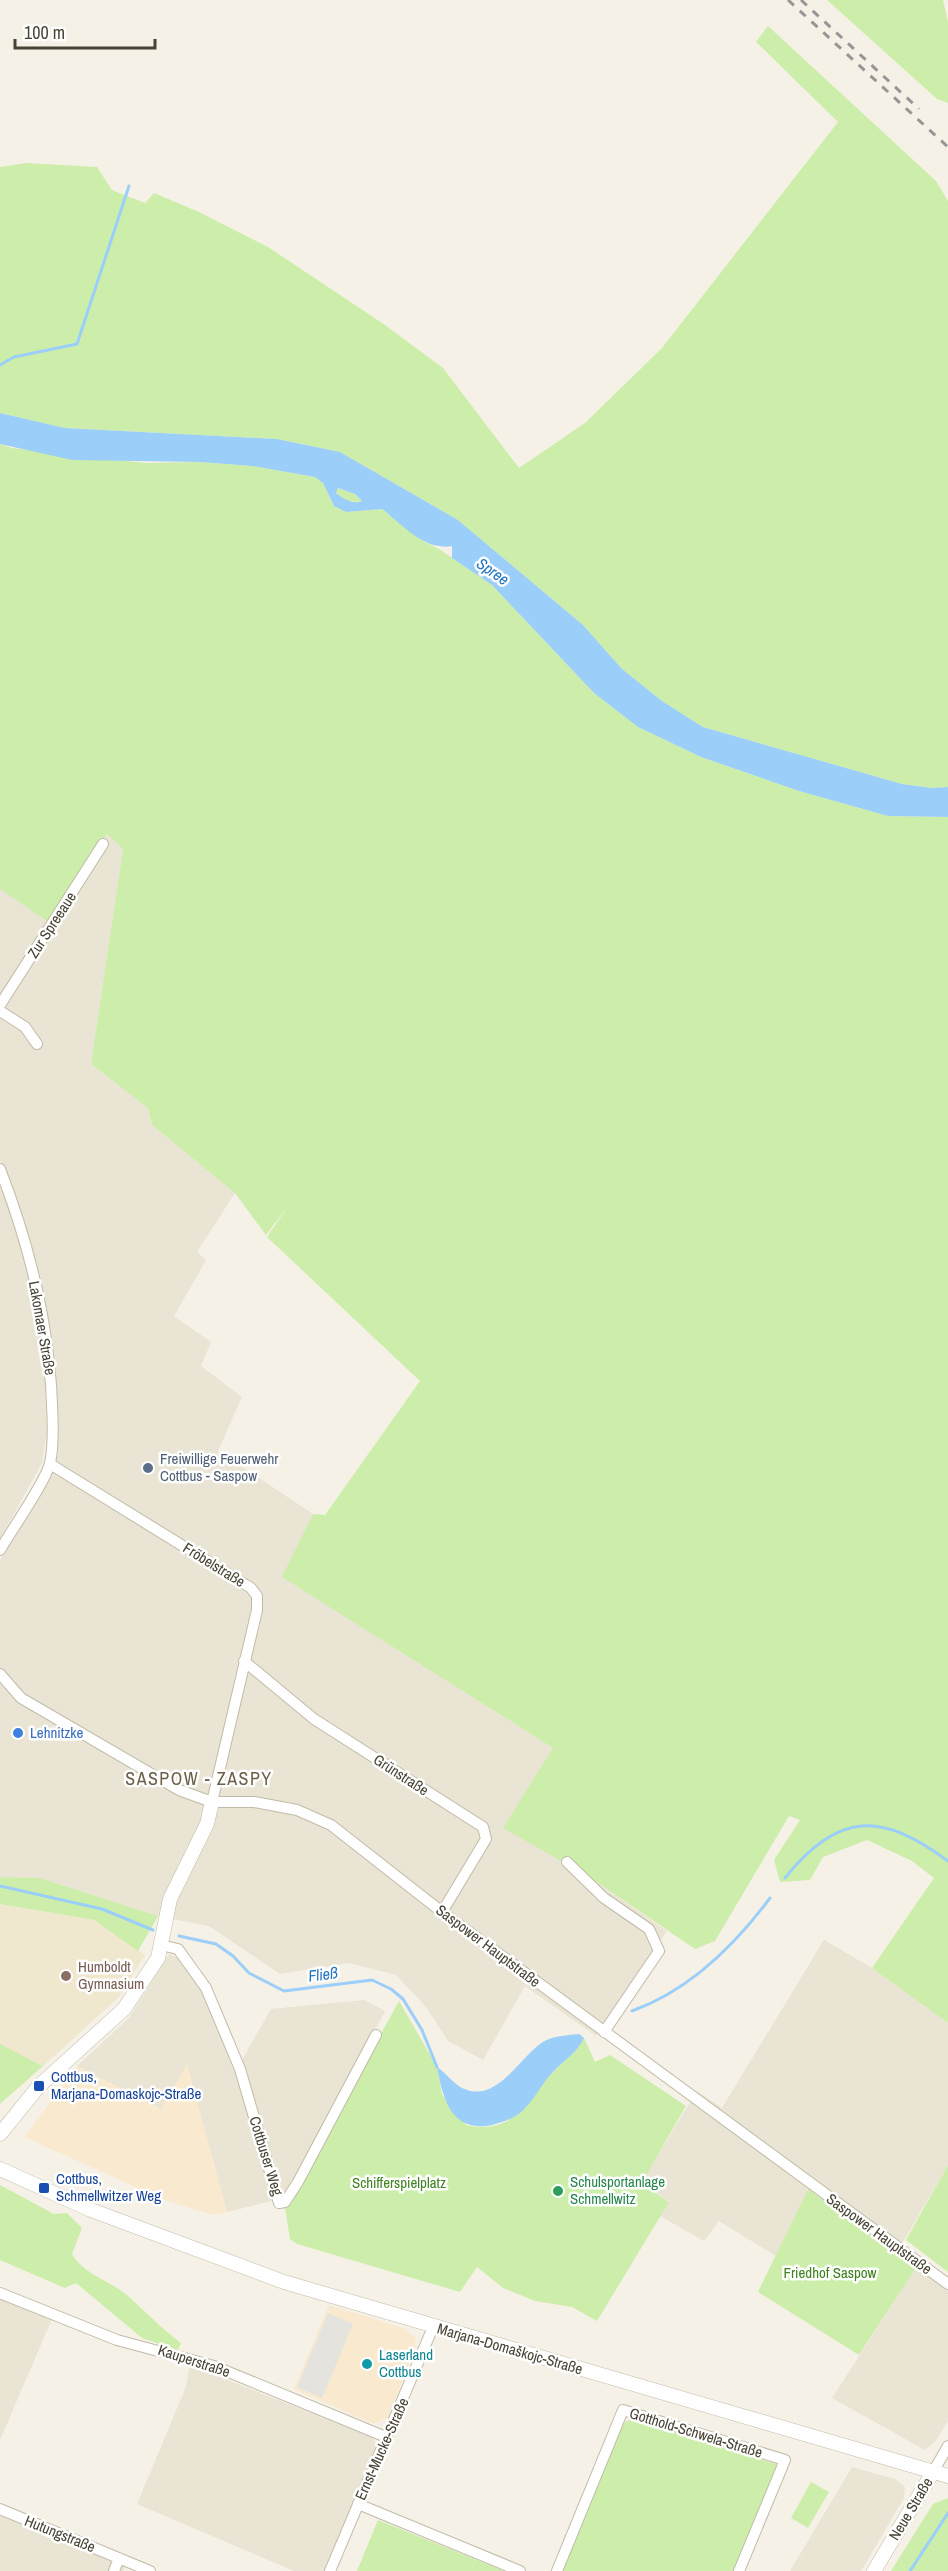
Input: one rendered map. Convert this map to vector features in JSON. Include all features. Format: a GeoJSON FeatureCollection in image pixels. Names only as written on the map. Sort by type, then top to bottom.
{"type":"FeatureCollection","features":[{"type":"Feature","properties":{"kind":"street","name":"Zur Spreeaue"},"geometry":{"type":"LineString","coordinates":[[0,1005],[103,844]]}},
{"type":"Feature","properties":{"kind":"street"},"geometry":{"type":"LineString","coordinates":[[0,1011],[25,1027],[37,1044]]}},
{"type":"Feature","properties":{"kind":"street","name":"Lakomaer Straße"},"geometry":{"type":"LineString","coordinates":[[0,1169],[25,1240],[50,1362],[53,1424],[50,1464],[0,1550]]}},
{"type":"Feature","properties":{"kind":"street","name":"Fröbelstraße"},"geometry":{"type":"LineString","coordinates":[[50,1464],[251,1588],[257,1596],[257,1610],[212,1802]]}},
{"type":"Feature","properties":{"kind":"street","name":"Grünstraße"},"geometry":{"type":"LineString","coordinates":[[244,1661],[314,1719],[483,1827],[486,1839],[442,1912]]}},
{"type":"Feature","properties":{"kind":"street","name":"Saspower Hauptstraße"},"geometry":{"type":"LineString","coordinates":[[0,1674],[21,1698],[179,1790],[212,1802],[254,1802],[287,1808],[332,1825],[442,1912],[948,2284]]}},
{"type":"Feature","properties":{"kind":"street"},"geometry":{"type":"LineString","coordinates":[[0,2134],[39,2086],[124,2009],[158,1958],[170,1899],[207,1824],[212,1802]]}},
{"type":"Feature","properties":{"kind":"street"},"geometry":{"type":"LineString","coordinates":[[567,1862],[604,1898],[649,1929],[659,1951],[604,2032]]}},
{"type":"Feature","properties":{"kind":"street","name":"Cottbuser Weg"},"geometry":{"type":"LineString","coordinates":[[161,1945],[178,1949],[206,1988],[240,2069],[279,2203],[285,2202],[298,2182],[376,2035]]}},
{"type":"Feature","properties":{"kind":"street","name":"Marjana-Domaškojc-Straße"},"geometry":{"type":"LineString","coordinates":[[0,2169],[91,2210],[284,2282],[948,2476]]}},
{"type":"Feature","properties":{"kind":"street","name":"Kauperstraße"},"geometry":{"type":"LineString","coordinates":[[0,2293],[117,2340],[214,2366],[386,2436]]}},
{"type":"Feature","properties":{"kind":"street","name":"Ernst-Mucke-Straße"},"geometry":{"type":"LineString","coordinates":[[330,2571],[433,2327]]}},
{"type":"Feature","properties":{"kind":"street","name":"Gotthold-Schwela-Straße"},"geometry":{"type":"LineString","coordinates":[[557,2571],[623,2410],[785,2460],[739,2571]]}},
{"type":"Feature","properties":{"kind":"street","name":"Neue Straße"},"geometry":{"type":"LineString","coordinates":[[874,2571],[948,2446]]}},
{"type":"Feature","properties":{"kind":"street"},"geometry":{"type":"LineString","coordinates":[[358,2504],[520,2571]]}},
{"type":"Feature","properties":{"kind":"street","name":"Hutungstraße"},"geometry":{"type":"LineString","coordinates":[[0,2509],[150,2571]]}},
{"type":"Feature","properties":{"kind":"street"},"geometry":{"type":"LineString","coordinates":[[114,2571],[119,2558]]}},
{"type":"Feature","properties":{"kind":"shaded area"},"geometry":{"type":"Polygon","coordinates":[[[107,834],[123,849],[91,1064],[148,1108],[152,1125],[235,1193],[197,1252],[206,1260],[174,1316],[211,1342],[201,1366],[242,1397],[218,1451],[313,1514],[283,1577],[553,1748],[591,1878],[667,1931],[596,2036],[525,1986],[483,2060],[448,2041],[426,2007],[396,1975],[349,1963],[280,1974],[209,1926],[158,1916],[40,1878],[0,1877],[0,1560],[49,1476],[58,1454],[55,1358],[32,1245],[0,1159],[0,889],[50,922],[107,834]]]}},
{"type":"Feature","properties":{"kind":"shaded area"},"geometry":{"type":"Polygon","coordinates":[[[0,1178],[21,1241],[44,1361],[47,1430],[42,1463],[0,1539],[0,1178]]]}},
{"type":"Feature","properties":{"kind":"shaded area","name":"Humboldt Gymnasium"},"geometry":{"type":"Polygon","coordinates":[[[0,1904],[94,1920],[145,1955],[119,1997],[43,2066],[0,2044],[0,1904]]]}},
{"type":"Feature","properties":{"kind":"shaded area"},"geometry":{"type":"Polygon","coordinates":[[[824,1940],[872,1968],[948,2023],[948,2165],[896,2254],[808,2189],[776,2256],[719,2221],[704,2241],[660,2216],[669,2201],[640,2184],[697,2091],[722,2108],[824,1940]]]}},
{"type":"Feature","properties":{"kind":"shaded area"},"geometry":{"type":"Polygon","coordinates":[[[169,1954],[179,1958],[204,1990],[237,2069],[271,2009],[364,2000],[385,2011],[286,2194],[275,2200],[227,2212],[187,2065],[161,2109],[77,2066],[129,2018],[169,1954]]]}},
{"type":"Feature","properties":{"kind":"shaded area"},"geometry":{"type":"Polygon","coordinates":[[[187,2064],[227,2212],[213,2215],[165,2200],[24,2137],[77,2066],[161,2109],[187,2064]]]}},
{"type":"Feature","properties":{"kind":"shaded area"},"geometry":{"type":"Polygon","coordinates":[[[916,2268],[948,2291],[948,2421],[935,2442],[925,2450],[832,2398],[916,2268]]]}},
{"type":"Feature","properties":{"kind":"shaded area"},"geometry":{"type":"Polygon","coordinates":[[[0,2298],[52,2319],[0,2440],[0,2298]]]}},
{"type":"Feature","properties":{"kind":"shaded area"},"geometry":{"type":"Polygon","coordinates":[[[329,2305],[406,2329],[416,2339],[414,2351],[388,2417],[374,2424],[294,2389],[329,2305]]]}},
{"type":"Feature","properties":{"kind":"shaded area"},"geometry":{"type":"Polygon","coordinates":[[[328,2313],[353,2324],[322,2398],[297,2387],[328,2313]]]}},
{"type":"Feature","properties":{"kind":"shaded area"},"geometry":{"type":"Polygon","coordinates":[[[190,2365],[374,2438],[377,2449],[327,2571],[294,2571],[137,2504],[186,2387],[190,2365]]]}},
{"type":"Feature","properties":{"kind":"shaded area"},"geometry":{"type":"Polygon","coordinates":[[[852,2467],[895,2479],[905,2487],[904,2498],[861,2571],[790,2571],[852,2467]]]}},
{"type":"Feature","properties":{"kind":"shaded area"},"geometry":{"type":"Polygon","coordinates":[[[0,2514],[125,2566],[123,2571],[0,2571],[0,2514]]]}},
{"type":"Feature","properties":{"kind":"green space"},"geometry":{"type":"Polygon","coordinates":[[[827,0],[943,0],[948,22],[948,103],[937,99],[827,0]]]}},
{"type":"Feature","properties":{"kind":"green space"},"geometry":{"type":"Polygon","coordinates":[[[768,26],[936,181],[948,201],[948,787],[932,788],[902,784],[703,727],[662,701],[622,669],[583,625],[458,520],[340,452],[277,439],[65,428],[0,413],[0,167],[27,163],[97,167],[112,190],[145,203],[154,193],[199,212],[268,247],[385,325],[443,368],[519,468],[585,423],[662,348],[838,122],[756,42],[768,26]]]}},
{"type":"Feature","properties":{"kind":"green space"},"geometry":{"type":"Polygon","coordinates":[[[0,444],[12,448],[145,463],[200,462],[252,466],[315,477],[323,483],[334,506],[346,512],[382,509],[423,541],[439,549],[492,585],[594,693],[638,727],[701,757],[799,791],[888,816],[948,817],[948,2023],[872,1968],[934,1878],[912,1861],[867,1840],[823,1857],[810,1880],[780,1882],[774,1860],[800,1820],[789,1816],[715,1941],[695,1949],[591,1878],[503,1828],[553,1748],[282,1577],[313,1514],[325,1515],[420,1381],[267,1237],[288,1206],[266,1235],[235,1193],[152,1125],[148,1108],[91,1064],[123,849],[107,834],[50,923],[0,889],[0,444]]]}},
{"type":"Feature","properties":{"kind":"green space"},"geometry":{"type":"Polygon","coordinates":[[[338,488],[355,494],[362,501],[355,502],[343,498],[335,490],[338,488]]]}},
{"type":"Feature","properties":{"kind":"green space"},"geometry":{"type":"Polygon","coordinates":[[[0,1877],[40,1878],[158,1916],[138,1951],[94,1920],[0,1904],[0,1877]]]}},
{"type":"Feature","properties":{"kind":"green space","name":"Schifferspielplatz"},"geometry":{"type":"Polygon","coordinates":[[[399,2001],[437,2067],[442,2095],[466,2125],[483,2127],[508,2121],[570,2057],[584,2038],[595,2062],[610,2055],[686,2106],[641,2184],[669,2202],[597,2321],[572,2307],[535,2301],[503,2288],[477,2267],[460,2292],[297,2244],[290,2239],[285,2208],[399,2001]]]}},
{"type":"Feature","properties":{"kind":"green space"},"geometry":{"type":"Polygon","coordinates":[[[0,2044],[43,2066],[0,2104],[0,2044]]]}},
{"type":"Feature","properties":{"kind":"green space"},"geometry":{"type":"Polygon","coordinates":[[[948,2165],[948,2272],[906,2240],[948,2165]]]}},
{"type":"Feature","properties":{"kind":"green space"},"geometry":{"type":"Polygon","coordinates":[[[0,2185],[54,2214],[67,2213],[82,2228],[72,2254],[77,2261],[128,2296],[181,2343],[178,2350],[142,2338],[76,2283],[65,2288],[0,2260],[0,2185]]]}},
{"type":"Feature","properties":{"kind":"green space","name":"Friedhof Saspow"},"geometry":{"type":"Polygon","coordinates":[[[808,2189],[916,2268],[859,2355],[758,2292],[808,2189]]]}},
{"type":"Feature","properties":{"kind":"green space"},"geometry":{"type":"Polygon","coordinates":[[[631,2419],[776,2464],[778,2470],[736,2571],[561,2571],[622,2424],[631,2419]]]}},
{"type":"Feature","properties":{"kind":"green space"},"geometry":{"type":"Polygon","coordinates":[[[811,2482],[829,2492],[808,2528],[791,2518],[811,2482]]]}},
{"type":"Feature","properties":{"kind":"green space"},"geometry":{"type":"Polygon","coordinates":[[[948,2498],[948,2571],[891,2571],[933,2504],[948,2498]]]}},
{"type":"Feature","properties":{"kind":"green space"},"geometry":{"type":"Polygon","coordinates":[[[378,2520],[504,2571],[357,2571],[378,2520]]]}},
{"type":"Feature","properties":{"kind":"water","name":"Spree"},"geometry":{"type":"Polygon","coordinates":[[[0,413],[65,428],[277,439],[340,452],[458,520],[583,625],[622,669],[662,701],[703,727],[902,784],[932,788],[948,787],[948,817],[888,816],[799,791],[701,757],[638,727],[594,693],[492,585],[452,558],[452,546],[442,547],[423,541],[382,509],[346,512],[334,506],[323,483],[315,477],[252,466],[200,462],[72,460],[0,444],[0,413]],[[338,488],[336,493],[352,502],[362,501],[355,494],[338,488]]]}},
{"type":"Feature","properties":{"kind":"water"},"geometry":{"type":"Polygon","coordinates":[[[579,2034],[584,2038],[578,2048],[553,2072],[530,2103],[515,2117],[492,2125],[467,2124],[458,2119],[446,2102],[437,2067],[462,2088],[475,2092],[486,2090],[507,2077],[543,2042],[556,2037],[579,2034]]]}},
{"type":"Feature","properties":{"kind":"waterway"},"geometry":{"type":"LineString","coordinates":[[0,365],[14,357],[77,344],[129,186]]}},
{"type":"Feature","properties":{"kind":"waterway"},"geometry":{"type":"LineString","coordinates":[[785,1878],[824,1840],[842,1830],[862,1826],[881,1827],[902,1834],[948,1861]]}},
{"type":"Feature","properties":{"kind":"waterway","name":"Fließ"},"geometry":{"type":"LineString","coordinates":[[0,1886],[102,1909],[153,1930]]}},
{"type":"Feature","properties":{"kind":"waterway"},"geometry":{"type":"LineString","coordinates":[[632,2011],[672,1992],[709,1965],[742,1933],[770,1898]]}},
{"type":"Feature","properties":{"kind":"waterway","name":"Fließ"},"geometry":{"type":"LineString","coordinates":[[179,1936],[216,1944],[233,1956],[249,1973],[284,1991],[372,1980],[391,1989],[403,1999],[422,2030],[437,2067]]}},
{"type":"Feature","properties":{"kind":"waterway"},"geometry":{"type":"LineString","coordinates":[[910,2571],[948,2513]]}},
{"type":"Feature","properties":{"kind":"railway"},"geometry":{"type":"LineString","coordinates":[[788,0],[948,147]]}},
{"type":"Feature","properties":{"kind":"railway"},"geometry":{"type":"LineString","coordinates":[[801,0],[919,109]]}},
{"type":"Feature","properties":{"kind":"place","name":"Freiwillige Feuerwehr Cottbus - Saspow"},"geometry":{"type":"Point","coordinates":[148,1468]}},
{"type":"Feature","properties":{"kind":"place","name":"Lehnitzke"},"geometry":{"type":"Point","coordinates":[18,1733]}},
{"type":"Feature","properties":{"kind":"place","name":"Humboldt Gymnasium"},"geometry":{"type":"Point","coordinates":[66,1976]}},
{"type":"Feature","properties":{"kind":"place","name":"Cottbus, Marjana-Domaskojc-Straße"},"geometry":{"type":"Point","coordinates":[39,2086]}},
{"type":"Feature","properties":{"kind":"place","name":"Cottbus, Schmellwitzer Weg"},"geometry":{"type":"Point","coordinates":[44,2188]}},
{"type":"Feature","properties":{"kind":"place","name":"Schulsportanlage Schmellwitz"},"geometry":{"type":"Point","coordinates":[558,2191]}},
{"type":"Feature","properties":{"kind":"place","name":"Laserland Cottbus"},"geometry":{"type":"Point","coordinates":[367,2364]}},
{"type":"Feature","properties":{"kind":"district","name":"SASPOW - ZASPY"},"geometry":{"type":"Point","coordinates":[199,1779]}}]}
